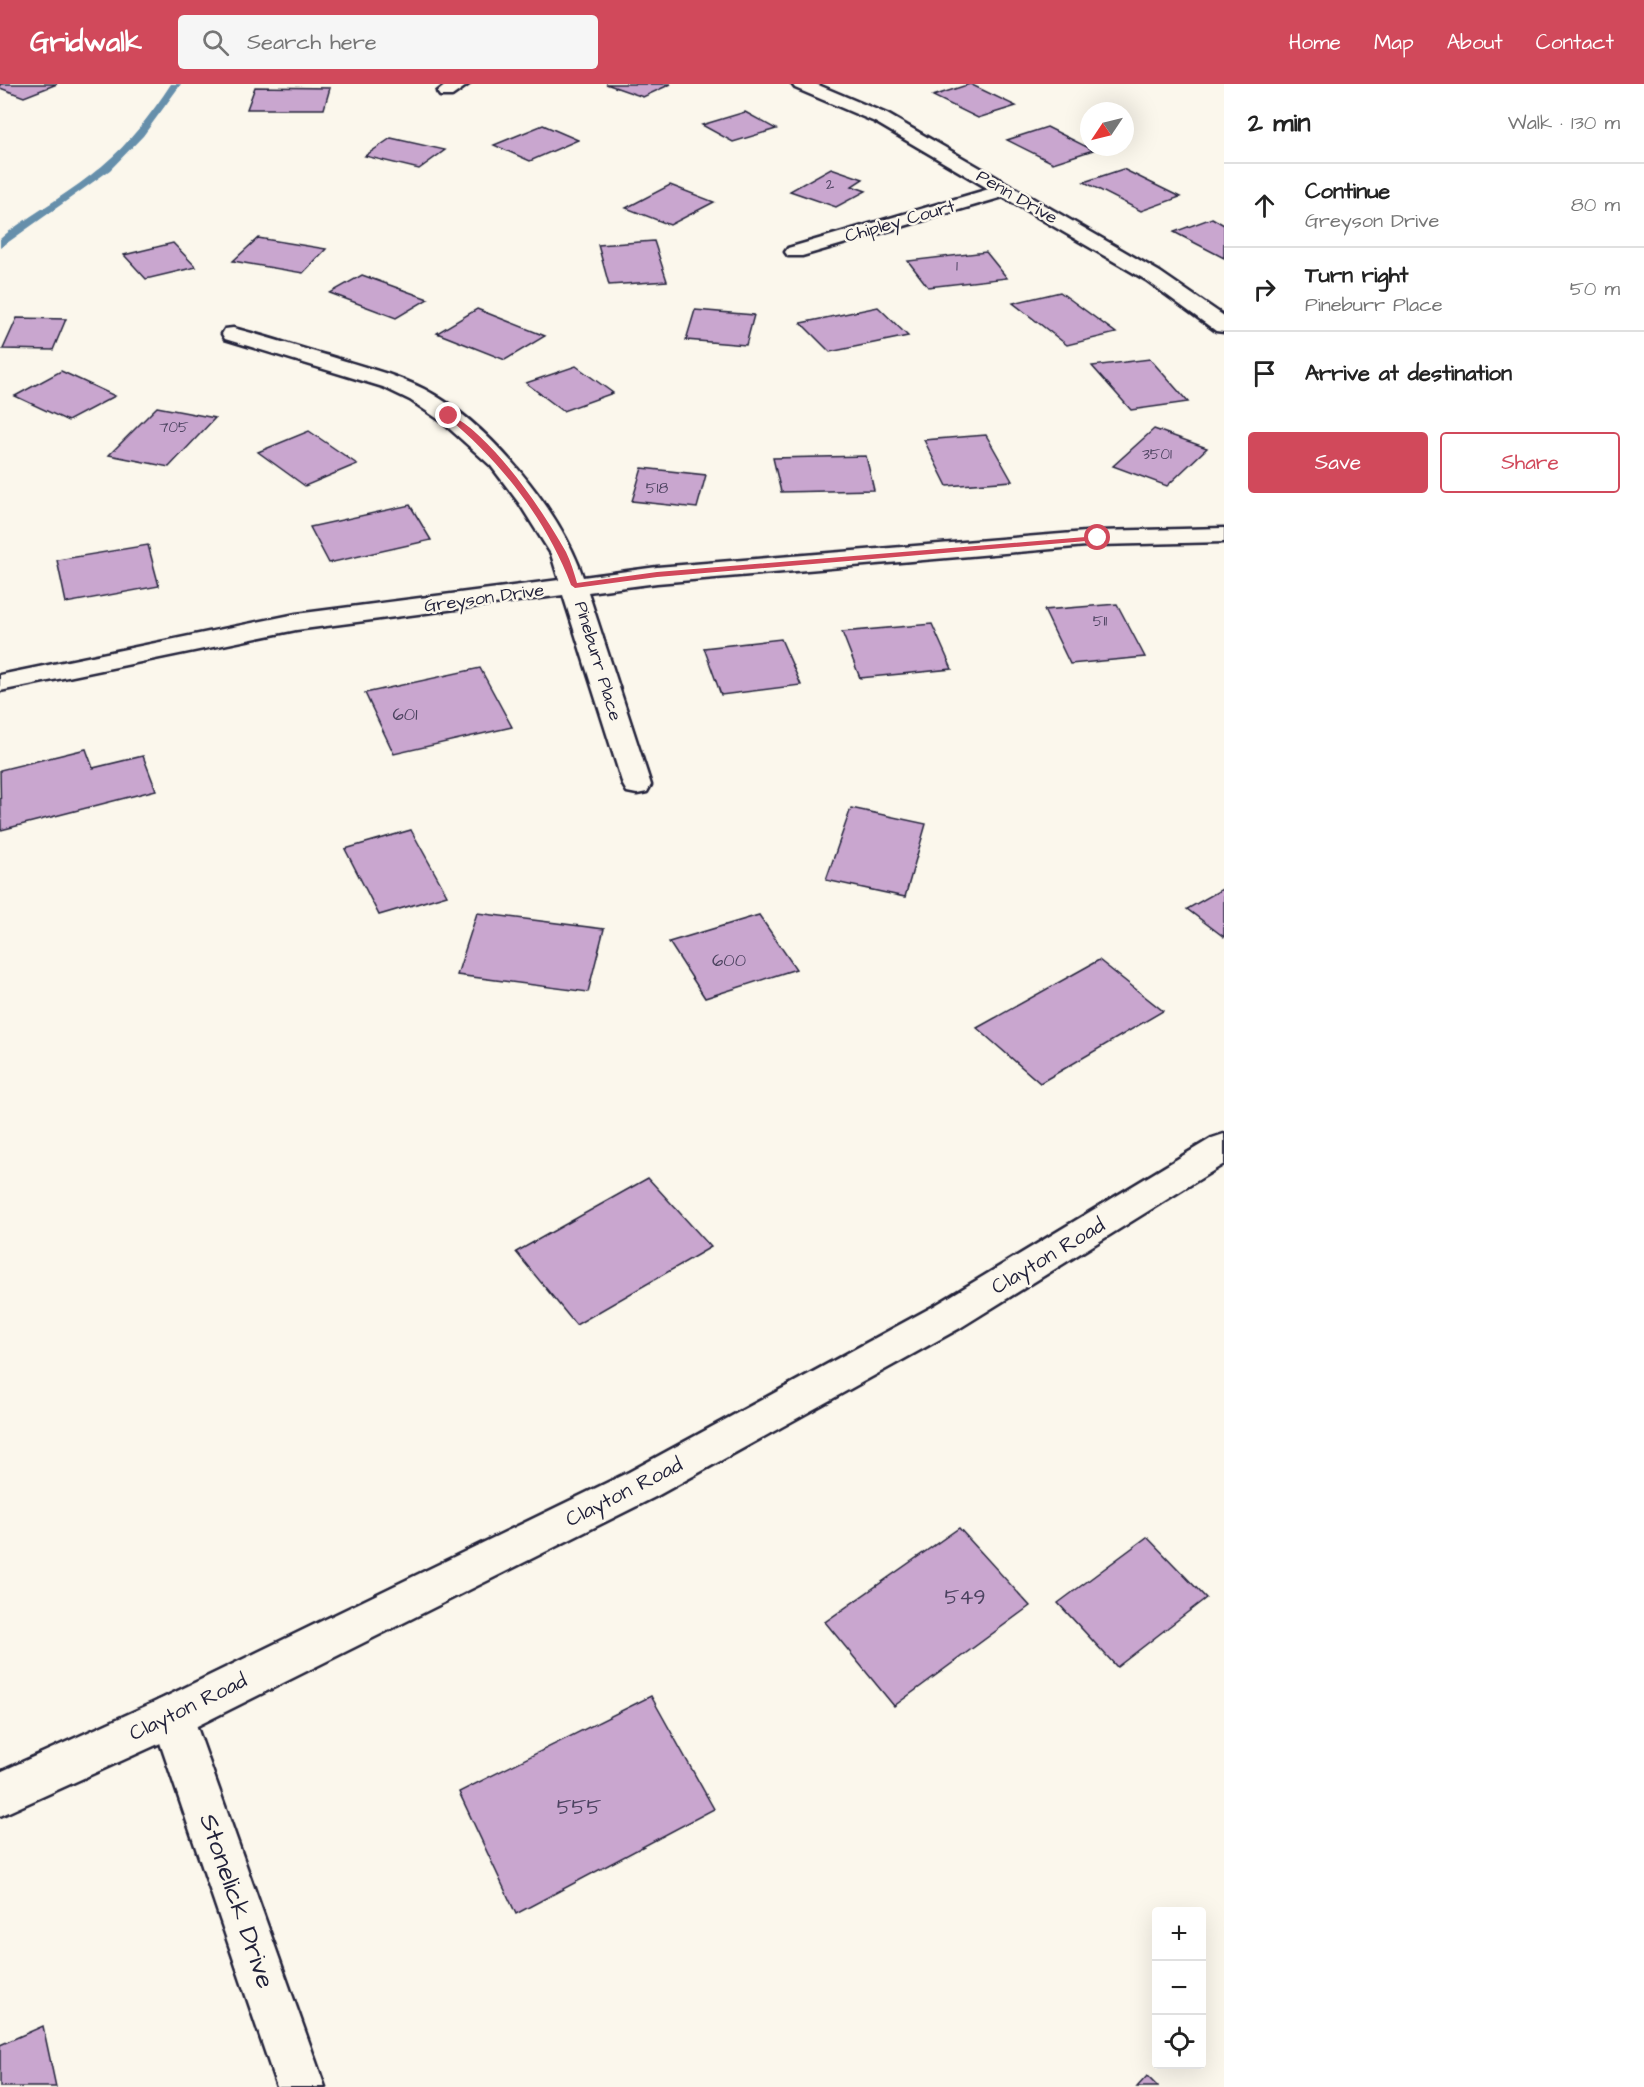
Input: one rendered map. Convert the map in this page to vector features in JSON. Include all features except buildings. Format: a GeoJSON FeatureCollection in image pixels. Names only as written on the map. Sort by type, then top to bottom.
{"type":"FeatureCollection","features":[{"type":"Feature","properties":{"kind":"street","name":"Penn Drive"},"geometry":{"type":"LineString","coordinates":[[801,84],[881,118],[1153,276],[1224,326]]}},
{"type":"Feature","properties":{"kind":"street","name":"Chipley Court"},"geometry":{"type":"LineString","coordinates":[[795,252],[1006,190]]}},
{"type":"Feature","properties":{"kind":"street","name":"Pineburr Place"},"geometry":{"type":"LineString","coordinates":[[233,334],[391,382],[418,395],[449,416],[499,461],[529,500],[563,554],[575,585],[637,785]]}},
{"type":"Feature","properties":{"kind":"street","name":"Greyson Drive"},"geometry":{"type":"LineString","coordinates":[[0,683],[296,622],[657,575],[1086,539],[1192,534],[1224,536]]}},
{"type":"Feature","properties":{"kind":"street","name":"Clayton Road"},"geometry":{"type":"LineString","coordinates":[[0,1794],[172,1716],[643,1484],[947,1317],[1224,1147]]}},
{"type":"Feature","properties":{"kind":"street","name":"Stonelick Drive"},"geometry":{"type":"LineString","coordinates":[[172,1716],[301,2087]]}},
{"type":"Feature","properties":{"kind":"waterway"},"geometry":{"type":"LineString","coordinates":[[0,245],[94,178],[118,158],[159,110],[176,84]]}},
{"type":"Feature","properties":{"kind":"route"},"geometry":{"type":"LineString","coordinates":[[449,416],[499,461],[529,500],[563,554],[575,585],[657,575],[1098,538]]}}]}
